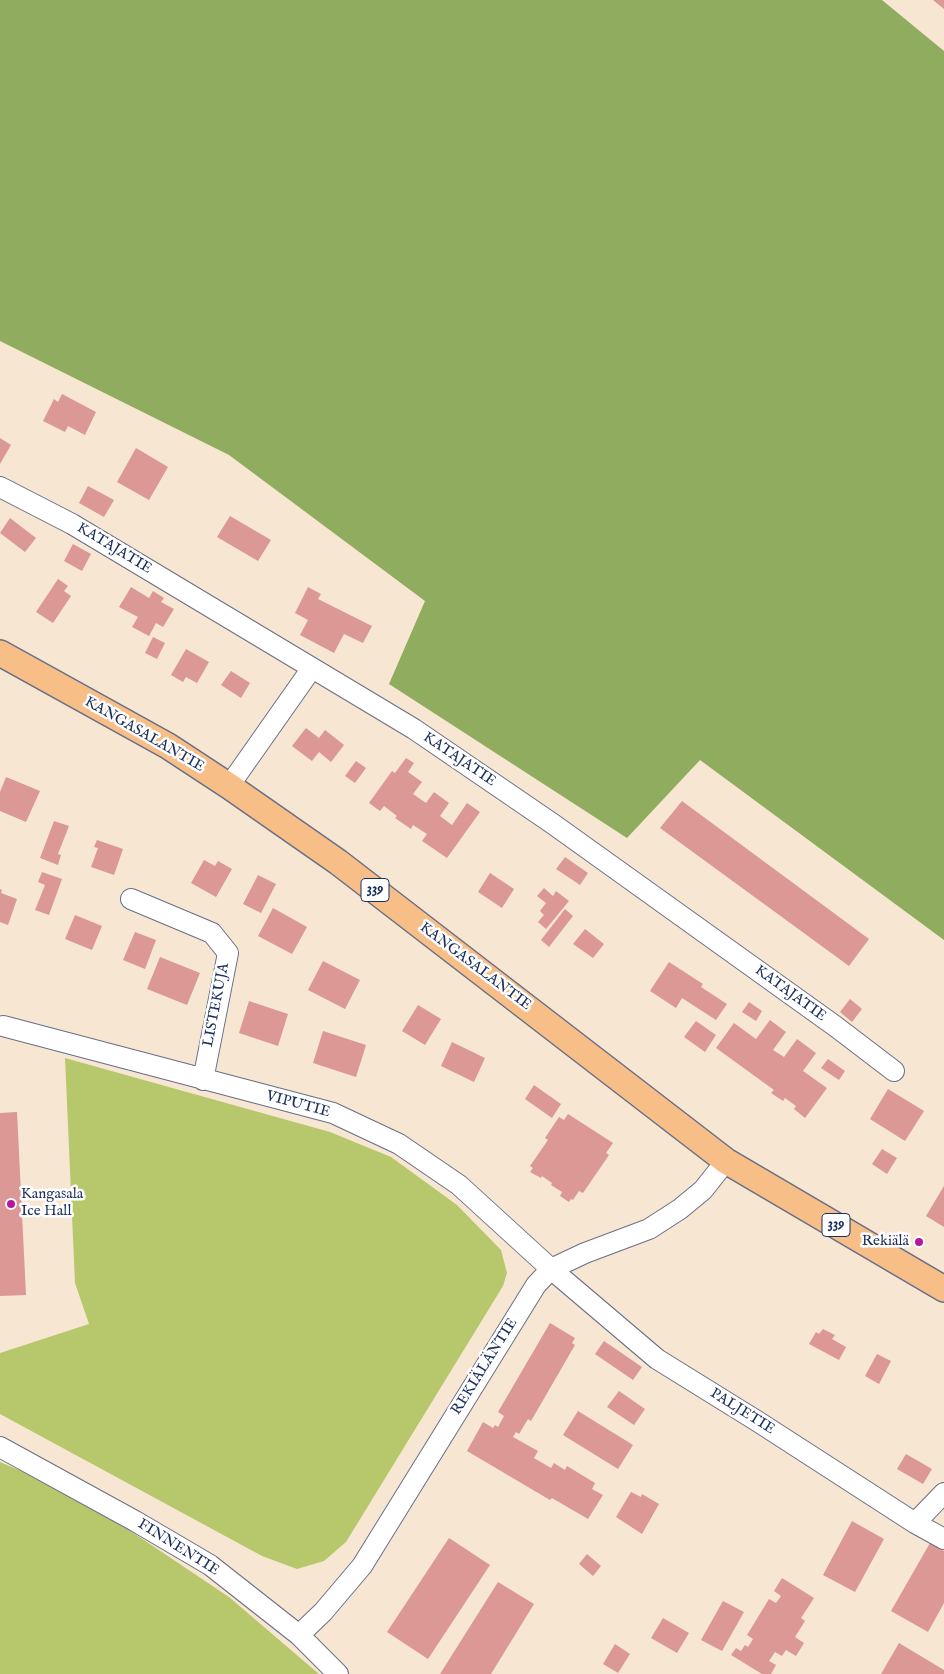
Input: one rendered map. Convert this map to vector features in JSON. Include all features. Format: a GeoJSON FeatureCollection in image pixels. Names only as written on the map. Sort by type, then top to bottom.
{"type":"FeatureCollection","features":[{"type":"Feature","properties":{"kind":"main road","name":"KANGASALANTIE"},"geometry":{"type":"LineString","coordinates":[[0,653],[168,746],[229,786],[338,862],[726,1162],[944,1289]]}},
{"type":"Feature","properties":{"kind":"street","name":"KATAJATIE"},"geometry":{"type":"LineString","coordinates":[[0,487],[72,524],[414,729],[553,824],[827,1020],[894,1071]]}},
{"type":"Feature","properties":{"kind":"street"},"geometry":{"type":"LineString","coordinates":[[229,786],[312,668]]}},
{"type":"Feature","properties":{"kind":"street","name":"LISTEKUJA"},"geometry":{"type":"LineString","coordinates":[[131,899],[212,933],[228,954],[202,1080]]}},
{"type":"Feature","properties":{"kind":"street","name":"VIPUTIE"},"geometry":{"type":"LineString","coordinates":[[3,1026],[333,1114],[399,1144],[459,1185],[551,1270]]}},
{"type":"Feature","properties":{"kind":"street","name":"REKIÄLÄNTIE"},"geometry":{"type":"LineString","coordinates":[[299,1635],[323,1612],[362,1566],[378,1543],[436,1445],[536,1285],[551,1270],[585,1253],[649,1229],[703,1190],[726,1162]]}},
{"type":"Feature","properties":{"kind":"street","name":"PALJETIE"},"geometry":{"type":"LineString","coordinates":[[551,1270],[657,1359],[915,1523],[944,1539]]}},
{"type":"Feature","properties":{"kind":"street","name":"FINNENTIE"},"geometry":{"type":"LineString","coordinates":[[0,1447],[135,1520],[210,1565],[299,1635],[338,1674]]}},
{"type":"Feature","properties":{"kind":"street"},"geometry":{"type":"LineString","coordinates":[[915,1523],[944,1493]]}},
{"type":"Feature","properties":{"kind":"green space"},"geometry":{"type":"Polygon","coordinates":[[[0,0],[882,0],[944,51],[944,940],[700,760],[627,838],[389,684],[425,601],[229,455],[0,341],[0,0]]]}},
{"type":"Feature","properties":{"kind":"green space"},"geometry":{"type":"Polygon","coordinates":[[[65,1058],[330,1132],[391,1157],[457,1205],[501,1250],[507,1273],[503,1286],[346,1542],[324,1561],[297,1569],[262,1556],[0,1414],[0,1353],[89,1324],[75,1283],[65,1058]]]}},
{"type":"Feature","properties":{"kind":"green space"},"geometry":{"type":"Polygon","coordinates":[[[0,1462],[26,1473],[129,1530],[229,1597],[319,1674],[0,1674],[0,1462]]]}},
{"type":"Feature","properties":{"kind":"building"},"geometry":{"type":"Polygon","coordinates":[[[933,0],[944,0],[944,9],[933,0]]]}},
{"type":"Feature","properties":{"kind":"building"},"geometry":{"type":"Polygon","coordinates":[[[62,394],[96,412],[85,435],[68,426],[65,432],[43,421],[54,399],[58,402],[62,394]]]}},
{"type":"Feature","properties":{"kind":"building"},"geometry":{"type":"Polygon","coordinates":[[[0,438],[11,445],[0,464],[0,438]]]}},
{"type":"Feature","properties":{"kind":"building"},"geometry":{"type":"Polygon","coordinates":[[[136,448],[168,467],[149,500],[117,482],[136,448]]]}},
{"type":"Feature","properties":{"kind":"building"},"geometry":{"type":"Polygon","coordinates":[[[88,486],[114,500],[104,517],[79,503],[88,486]]]}},
{"type":"Feature","properties":{"kind":"building"},"geometry":{"type":"Polygon","coordinates":[[[230,516],[271,540],[258,561],[217,537],[230,516]]]}},
{"type":"Feature","properties":{"kind":"building"},"geometry":{"type":"Polygon","coordinates":[[[10,518],[36,538],[25,552],[0,533],[10,518]]]}},
{"type":"Feature","properties":{"kind":"building"},"geometry":{"type":"Polygon","coordinates":[[[73,544],[91,554],[82,571],[64,561],[73,544]]]}},
{"type":"Feature","properties":{"kind":"building"},"geometry":{"type":"Polygon","coordinates":[[[58,579],[68,586],[64,591],[71,596],[53,623],[36,612],[58,579]]]}},
{"type":"Feature","properties":{"kind":"building"},"geometry":{"type":"Polygon","coordinates":[[[131,587],[149,598],[153,591],[164,598],[161,602],[174,609],[163,627],[156,623],[149,636],[132,627],[138,617],[119,607],[131,587]]]}},
{"type":"Feature","properties":{"kind":"building"},"geometry":{"type":"Polygon","coordinates":[[[308,587],[321,594],[318,599],[372,626],[363,643],[344,634],[334,653],[300,635],[308,620],[295,613],[308,587]]]}},
{"type":"Feature","properties":{"kind":"building"},"geometry":{"type":"Polygon","coordinates":[[[153,637],[165,643],[157,659],[145,653],[153,637]]]}},
{"type":"Feature","properties":{"kind":"building"},"geometry":{"type":"Polygon","coordinates":[[[186,649],[209,662],[197,683],[186,677],[183,682],[171,675],[186,649]]]}},
{"type":"Feature","properties":{"kind":"building"},"geometry":{"type":"Polygon","coordinates":[[[231,671],[250,683],[241,698],[221,685],[231,671]]]}},
{"type":"Feature","properties":{"kind":"building"},"geometry":{"type":"Polygon","coordinates":[[[306,728],[319,738],[325,730],[344,745],[331,762],[319,752],[312,761],[292,746],[306,728]]]}},
{"type":"Feature","properties":{"kind":"building"},"geometry":{"type":"Polygon","coordinates":[[[406,758],[414,763],[408,772],[422,782],[413,794],[426,803],[434,792],[449,803],[440,816],[452,825],[467,803],[480,812],[447,858],[422,841],[427,834],[413,825],[411,829],[395,818],[397,816],[384,806],[380,811],[369,803],[392,771],[395,773],[406,758]]]}},
{"type":"Feature","properties":{"kind":"building"},"geometry":{"type":"Polygon","coordinates":[[[356,761],[366,768],[355,783],[345,776],[356,761]]]}},
{"type":"Feature","properties":{"kind":"building"},"geometry":{"type":"Polygon","coordinates":[[[6,777],[40,791],[26,822],[0,811],[0,792],[6,777]]]}},
{"type":"Feature","properties":{"kind":"building"},"geometry":{"type":"Polygon","coordinates":[[[682,801],[869,939],[849,966],[660,828],[682,801]]]}},
{"type":"Feature","properties":{"kind":"building"},"geometry":{"type":"Polygon","coordinates":[[[54,821],[69,826],[58,854],[61,855],[58,865],[40,858],[54,821]]]}},
{"type":"Feature","properties":{"kind":"building"},"geometry":{"type":"Polygon","coordinates":[[[97,840],[123,849],[114,875],[91,867],[98,848],[94,847],[97,840]]]}},
{"type":"Feature","properties":{"kind":"building"},"geometry":{"type":"Polygon","coordinates":[[[565,857],[588,873],[580,885],[556,869],[565,857]]]}},
{"type":"Feature","properties":{"kind":"building"},"geometry":{"type":"Polygon","coordinates":[[[204,860],[215,866],[218,861],[232,869],[216,897],[191,883],[204,860]]]}},
{"type":"Feature","properties":{"kind":"building"},"geometry":{"type":"Polygon","coordinates":[[[42,872],[62,879],[49,915],[35,910],[45,885],[38,882],[42,872]]]}},
{"type":"Feature","properties":{"kind":"building"},"geometry":{"type":"Polygon","coordinates":[[[490,873],[514,889],[502,908],[478,892],[490,873]]]}},
{"type":"Feature","properties":{"kind":"building"},"geometry":{"type":"Polygon","coordinates":[[[258,875],[276,884],[261,913],[243,904],[258,875]]]}},
{"type":"Feature","properties":{"kind":"building"},"geometry":{"type":"Polygon","coordinates":[[[544,888],[553,896],[556,891],[569,901],[546,929],[538,922],[544,915],[540,911],[546,903],[537,896],[544,888]]]}},
{"type":"Feature","properties":{"kind":"building"},"geometry":{"type":"Polygon","coordinates":[[[0,889],[2,890],[1,893],[17,899],[8,925],[0,922],[0,889]]]}},
{"type":"Feature","properties":{"kind":"building"},"geometry":{"type":"Polygon","coordinates":[[[273,908],[307,927],[292,954],[258,936],[273,908]]]}},
{"type":"Feature","properties":{"kind":"building"},"geometry":{"type":"Polygon","coordinates":[[[565,909],[573,916],[549,947],[541,940],[565,909]]]}},
{"type":"Feature","properties":{"kind":"building"},"geometry":{"type":"Polygon","coordinates":[[[75,915],[102,926],[92,950],[65,939],[75,915]]]}},
{"type":"Feature","properties":{"kind":"building"},"geometry":{"type":"Polygon","coordinates":[[[585,929],[604,944],[593,958],[573,944],[585,929]]]}},
{"type":"Feature","properties":{"kind":"building"},"geometry":{"type":"Polygon","coordinates":[[[135,932],[156,940],[145,969],[123,960],[135,932]]]}},
{"type":"Feature","properties":{"kind":"building"},"geometry":{"type":"Polygon","coordinates":[[[160,957],[200,973],[187,1005],[147,989],[160,957]]]}},
{"type":"Feature","properties":{"kind":"building"},"geometry":{"type":"Polygon","coordinates":[[[323,961],[360,980],[345,1009],[308,990],[323,961]]]}},
{"type":"Feature","properties":{"kind":"building"},"geometry":{"type":"Polygon","coordinates":[[[669,962],[703,984],[701,987],[727,1004],[716,1020],[682,998],[676,1008],[650,991],[669,962]]]}},
{"type":"Feature","properties":{"kind":"building"},"geometry":{"type":"Polygon","coordinates":[[[850,999],[862,1009],[852,1022],[840,1012],[850,999]]]}},
{"type":"Feature","properties":{"kind":"building"},"geometry":{"type":"Polygon","coordinates":[[[249,1001],[288,1014],[278,1046],[239,1033],[249,1001]]]}},
{"type":"Feature","properties":{"kind":"building"},"geometry":{"type":"Polygon","coordinates":[[[749,1002],[762,1011],[756,1021],[742,1012],[749,1002]]]}},
{"type":"Feature","properties":{"kind":"building"},"geometry":{"type":"Polygon","coordinates":[[[418,1005],[441,1019],[425,1045],[402,1031],[418,1005]]]}},
{"type":"Feature","properties":{"kind":"building"},"geometry":{"type":"Polygon","coordinates":[[[770,1020],[786,1032],[773,1050],[784,1057],[797,1039],[816,1053],[803,1071],[827,1088],[805,1118],[794,1109],[796,1106],[785,1098],[783,1101],[771,1093],[774,1090],[716,1048],[734,1023],[756,1039],[770,1020]]]}},
{"type":"Feature","properties":{"kind":"building"},"geometry":{"type":"Polygon","coordinates":[[[696,1021],[716,1035],[705,1052],[684,1037],[696,1021]]]}},
{"type":"Feature","properties":{"kind":"building"},"geometry":{"type":"Polygon","coordinates":[[[323,1031],[366,1045],[356,1077],[313,1063],[323,1031]]]}},
{"type":"Feature","properties":{"kind":"building"},"geometry":{"type":"Polygon","coordinates":[[[452,1042],[485,1058],[474,1082],[441,1066],[452,1042]]]}},
{"type":"Feature","properties":{"kind":"building"},"geometry":{"type":"Polygon","coordinates":[[[828,1059],[845,1071],[839,1080],[821,1068],[828,1059]]]}},
{"type":"Feature","properties":{"kind":"building"},"geometry":{"type":"Polygon","coordinates":[[[534,1085],[561,1104],[552,1118],[525,1099],[534,1085]]]}},
{"type":"Feature","properties":{"kind":"building"},"geometry":{"type":"Polygon","coordinates":[[[888,1089],[924,1111],[905,1141],[870,1119],[888,1089]]]}},
{"type":"Feature","properties":{"kind":"building","name":"Kangasala Ice Hall"},"geometry":{"type":"Polygon","coordinates":[[[17,1112],[26,1295],[0,1296],[0,1113],[17,1112]]]}},
{"type":"Feature","properties":{"kind":"building"},"geometry":{"type":"Polygon","coordinates":[[[568,1114],[613,1143],[606,1153],[609,1155],[583,1193],[579,1191],[573,1200],[571,1199],[569,1202],[560,1196],[562,1192],[551,1185],[552,1183],[542,1176],[541,1178],[530,1172],[533,1168],[530,1166],[548,1140],[545,1138],[559,1117],[564,1120],[568,1114]]]}},
{"type":"Feature","properties":{"kind":"building"},"geometry":{"type":"Polygon","coordinates":[[[882,1149],[897,1158],[887,1174],[872,1164],[882,1149]]]}},
{"type":"Feature","properties":{"kind":"building"},"geometry":{"type":"Polygon","coordinates":[[[944,1186],[944,1227],[926,1216],[944,1186]]]}},
{"type":"Feature","properties":{"kind":"building"},"geometry":{"type":"Polygon","coordinates":[[[550,1323],[575,1338],[572,1343],[575,1345],[531,1421],[528,1419],[519,1434],[516,1432],[513,1437],[538,1451],[534,1458],[551,1468],[554,1463],[565,1470],[567,1466],[595,1483],[592,1489],[603,1495],[588,1519],[552,1498],[550,1500],[467,1451],[483,1422],[493,1428],[495,1425],[498,1427],[504,1416],[498,1412],[550,1323]]]}},
{"type":"Feature","properties":{"kind":"building"},"geometry":{"type":"Polygon","coordinates":[[[823,1329],[835,1335],[832,1339],[846,1347],[839,1360],[809,1344],[816,1332],[819,1334],[823,1329]]]}},
{"type":"Feature","properties":{"kind":"building"},"geometry":{"type":"Polygon","coordinates":[[[604,1341],[642,1367],[633,1380],[595,1354],[604,1341]]]}},
{"type":"Feature","properties":{"kind":"building"},"geometry":{"type":"Polygon","coordinates":[[[877,1354],[891,1361],[879,1384],[865,1376],[877,1354]]]}},
{"type":"Feature","properties":{"kind":"building"},"geometry":{"type":"Polygon","coordinates":[[[619,1391],[645,1409],[634,1425],[607,1407],[619,1391]]]}},
{"type":"Feature","properties":{"kind":"building"},"geometry":{"type":"Polygon","coordinates":[[[578,1411],[633,1445],[618,1469],[563,1435],[578,1411]]]}},
{"type":"Feature","properties":{"kind":"building"},"geometry":{"type":"Polygon","coordinates":[[[906,1454],[932,1469],[923,1484],[897,1469],[906,1454]]]}},
{"type":"Feature","properties":{"kind":"building"},"geometry":{"type":"Polygon","coordinates":[[[631,1492],[641,1497],[642,1494],[659,1504],[642,1534],[616,1517],[631,1492]]]}},
{"type":"Feature","properties":{"kind":"building"},"geometry":{"type":"Polygon","coordinates":[[[852,1521],[884,1539],[855,1592],[823,1575],[852,1521]]]}},
{"type":"Feature","properties":{"kind":"building"},"geometry":{"type":"Polygon","coordinates":[[[449,1538],[490,1565],[428,1659],[387,1632],[449,1538]]]}},
{"type":"Feature","properties":{"kind":"building"},"geometry":{"type":"Polygon","coordinates":[[[930,1543],[944,1551],[944,1603],[928,1632],[891,1611],[930,1543]]]}},
{"type":"Feature","properties":{"kind":"building"},"geometry":{"type":"Polygon","coordinates":[[[587,1554],[601,1566],[593,1576],[579,1564],[587,1554]]]}},
{"type":"Feature","properties":{"kind":"building"},"geometry":{"type":"Polygon","coordinates":[[[782,1578],[814,1598],[801,1618],[805,1621],[795,1637],[804,1643],[796,1656],[786,1650],[782,1656],[775,1652],[769,1661],[776,1665],[771,1674],[762,1674],[731,1655],[736,1648],[741,1651],[745,1645],[748,1647],[753,1639],[747,1635],[769,1599],[776,1603],[781,1596],[774,1591],[782,1578]]]}},
{"type":"Feature","properties":{"kind":"building"},"geometry":{"type":"Polygon","coordinates":[[[498,1582],[534,1604],[491,1674],[440,1674],[498,1582]]]}},
{"type":"Feature","properties":{"kind":"building"},"geometry":{"type":"Polygon","coordinates":[[[723,1601],[744,1612],[722,1651],[701,1640],[723,1601]]]}},
{"type":"Feature","properties":{"kind":"building"},"geometry":{"type":"Polygon","coordinates":[[[663,1618],[689,1633],[677,1653],[651,1638],[663,1618]]]}},
{"type":"Feature","properties":{"kind":"building"},"geometry":{"type":"Polygon","coordinates":[[[899,1643],[944,1670],[944,1674],[881,1674],[899,1643]]]}},
{"type":"Feature","properties":{"kind":"building"},"geometry":{"type":"Polygon","coordinates":[[[615,1644],[630,1654],[618,1673],[603,1664],[615,1644]]]}},
{"type":"Feature","properties":{"kind":"place","name":"Kangasala Ice Hall"},"geometry":{"type":"Point","coordinates":[11,1204]}},
{"type":"Feature","properties":{"kind":"place","name":"Rekiälä"},"geometry":{"type":"Point","coordinates":[919,1242]}}]}
